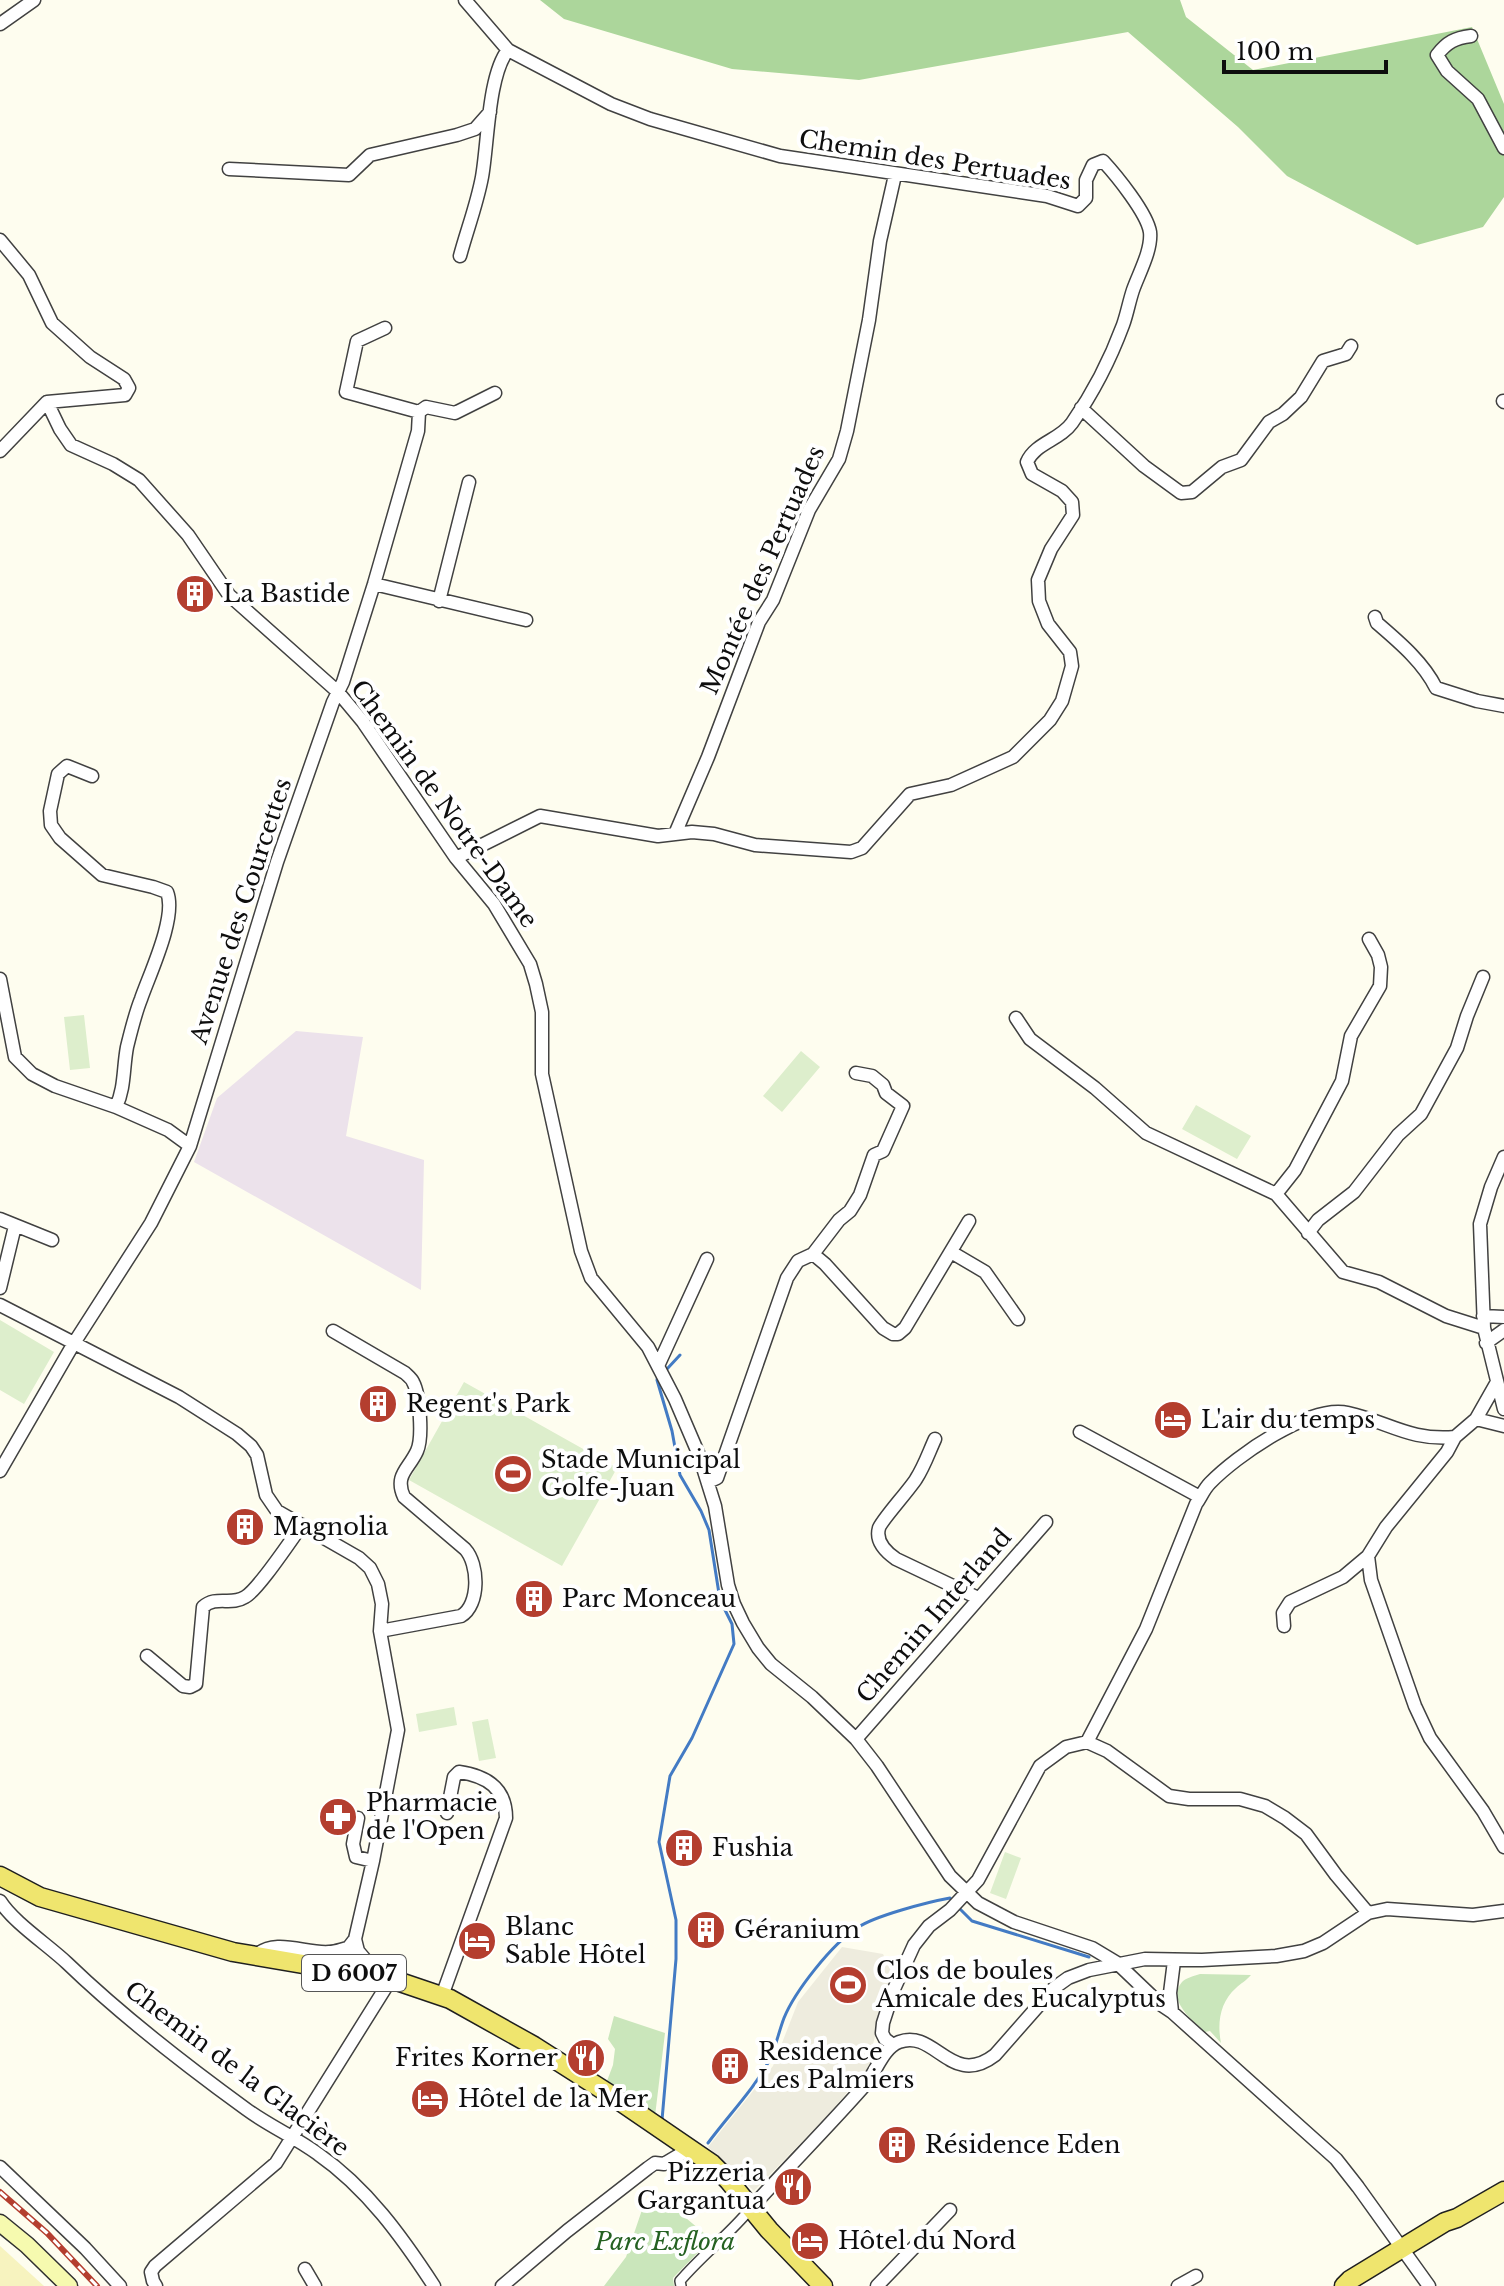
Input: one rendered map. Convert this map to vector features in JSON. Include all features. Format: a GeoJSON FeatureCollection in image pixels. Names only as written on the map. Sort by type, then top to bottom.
{"type":"FeatureCollection","features":[{"type":"Feature","properties":{"kind":"main road","name":"D 6007"},"geometry":{"type":"LineString","coordinates":[[0,1876],[40,1897],[219,1949],[385,1978],[442,1996],[481,2015],[691,2148],[723,2174],[769,2230],[823,2286]]}},
{"type":"Feature","properties":{"kind":"main road"},"geometry":{"type":"LineString","coordinates":[[1352,2286],[1445,2222],[1504,2191]]}},
{"type":"Feature","properties":{"kind":"main road"},"geometry":{"type":"LineString","coordinates":[[0,2223],[69,2286]]}},
{"type":"Feature","properties":{"kind":"main road"},"geometry":{"type":"LineString","coordinates":[[1344,2286],[1404,2252]]}},
{"type":"Feature","properties":{"kind":"main road","name":"D 6007"},"geometry":{"type":"LineString","coordinates":[[795,2257],[807,2286]]}},
{"type":"Feature","properties":{"kind":"street"},"geometry":{"type":"LineString","coordinates":[[0,24],[34,0]]}},
{"type":"Feature","properties":{"kind":"street","name":"Chemin des Pertuades"},"geometry":{"type":"LineString","coordinates":[[456,858],[540,816],[658,836],[692,832],[714,834],[755,845],[851,852],[862,848],[910,794],[951,785],[1013,757],[1030,742],[1062,701],[1072,666],[1070,652],[1048,624],[1039,601],[1038,580],[1051,549],[1073,515],[1072,502],[1062,491],[1032,474],[1027,462],[1031,452],[1069,427],[1105,369],[1145,259],[1150,234],[1147,220],[1116,174],[1103,161],[1093,165],[1086,180],[1086,198],[1078,206],[1047,196],[780,156],[650,119],[611,104],[508,50],[465,0]]}},
{"type":"Feature","properties":{"kind":"street"},"geometry":{"type":"LineString","coordinates":[[1471,36],[1458,37],[1446,44],[1437,55],[1447,71],[1478,99],[1504,148]]}},
{"type":"Feature","properties":{"kind":"street"},"geometry":{"type":"LineString","coordinates":[[460,256],[482,179],[490,112],[501,59],[508,50]]}},
{"type":"Feature","properties":{"kind":"street"},"geometry":{"type":"LineString","coordinates":[[229,169],[349,175],[370,155],[475,129],[490,112]]}},
{"type":"Feature","properties":{"kind":"street","name":"Montée des Pertuades"},"geometry":{"type":"LineString","coordinates":[[675,834],[759,622],[773,600],[809,510],[839,459],[869,320],[884,219],[895,175]]}},
{"type":"Feature","properties":{"kind":"street"},"geometry":{"type":"LineString","coordinates":[[0,240],[29,275],[52,323],[90,357],[124,379],[129,388],[125,395],[47,402],[0,451]]}},
{"type":"Feature","properties":{"kind":"street"},"geometry":{"type":"LineString","coordinates":[[385,328],[357,341],[346,392],[419,412],[426,407],[455,413],[495,393]]}},
{"type":"Feature","properties":{"kind":"street"},"geometry":{"type":"LineString","coordinates":[[1081,408],[1144,466],[1181,493],[1192,492],[1222,467],[1241,460],[1269,422],[1301,397],[1323,361],[1346,354],[1351,346]]}},
{"type":"Feature","properties":{"kind":"street","name":"Chemin de Notre-Dame"},"geometry":{"type":"LineString","coordinates":[[47,402],[71,445],[139,480],[188,535],[229,595],[338,692],[363,722],[456,858],[494,904],[530,964],[542,1012],[542,1074],[581,1251],[591,1278],[648,1347],[675,1399],[715,1506],[728,1585],[743,1623],[771,1664],[856,1739],[950,1876],[959,1901],[1092,1948],[1117,1963],[1336,2159],[1429,2286]]}},
{"type":"Feature","properties":{"kind":"street","name":"Avenue des Courcettes"},"geometry":{"type":"LineString","coordinates":[[0,1471],[74,1343],[151,1223],[190,1146],[277,862],[343,682],[374,584],[418,431],[419,412]]}},
{"type":"Feature","properties":{"kind":"street"},"geometry":{"type":"LineString","coordinates":[[439,601],[469,482]]}},
{"type":"Feature","properties":{"kind":"street"},"geometry":{"type":"LineString","coordinates":[[374,584],[526,620]]}},
{"type":"Feature","properties":{"kind":"street"},"geometry":{"type":"LineString","coordinates":[[1375,617],[1377,623],[1415,659],[1436,688],[1504,706]]}},
{"type":"Feature","properties":{"kind":"street"},"geometry":{"type":"LineString","coordinates":[[92,776],[67,766],[58,774],[50,811],[51,825],[60,838],[102,875],[153,887],[167,892],[170,899],[164,934],[140,999],[127,1048],[123,1093],[116,1107]]}},
{"type":"Feature","properties":{"kind":"street"},"geometry":{"type":"LineString","coordinates":[[1276,1194],[1295,1170],[1342,1081],[1351,1036],[1380,986],[1381,967],[1369,939]]}},
{"type":"Feature","properties":{"kind":"street"},"geometry":{"type":"LineString","coordinates":[[1308,1233],[1318,1220],[1354,1192],[1398,1135],[1421,1114],[1457,1048],[1483,977]]}},
{"type":"Feature","properties":{"kind":"street"},"geometry":{"type":"LineString","coordinates":[[0,979],[15,1057],[32,1074],[168,1130],[190,1146]]}},
{"type":"Feature","properties":{"kind":"street"},"geometry":{"type":"LineString","coordinates":[[1016,1018],[1030,1039],[1095,1088],[1146,1133],[1276,1194],[1343,1272],[1379,1282],[1446,1316],[1484,1322],[1504,1317]]}},
{"type":"Feature","properties":{"kind":"street"},"geometry":{"type":"LineString","coordinates":[[708,1482],[717,1478],[787,1278],[798,1261],[813,1254],[860,1195],[874,1155],[883,1151],[903,1106],[886,1093],[883,1085],[872,1076],[856,1073]]}},
{"type":"Feature","properties":{"kind":"street"},"geometry":{"type":"LineString","coordinates":[[1504,1157],[1480,1224],[1486,1343],[1504,1409]]}},
{"type":"Feature","properties":{"kind":"street"},"geometry":{"type":"LineString","coordinates":[[0,1219],[52,1240]]}},
{"type":"Feature","properties":{"kind":"street"},"geometry":{"type":"LineString","coordinates":[[813,1254],[883,1328],[898,1334],[905,1328],[969,1221]]}},
{"type":"Feature","properties":{"kind":"street"},"geometry":{"type":"LineString","coordinates":[[0,1288],[15,1226]]}},
{"type":"Feature","properties":{"kind":"street"},"geometry":{"type":"LineString","coordinates":[[951,1252],[985,1272],[1018,1319]]}},
{"type":"Feature","properties":{"kind":"street"},"geometry":{"type":"LineString","coordinates":[[658,1366],[707,1259]]}},
{"type":"Feature","properties":{"kind":"street"},"geometry":{"type":"LineString","coordinates":[[0,1305],[179,1397],[245,1440],[257,1455],[266,1495],[277,1511],[359,1558],[370,1568],[378,1584],[382,1604],[380,1631],[398,1730],[373,1861],[347,1971]]}},
{"type":"Feature","properties":{"kind":"street"},"geometry":{"type":"LineString","coordinates":[[1486,1343],[1504,1330]]}},
{"type":"Feature","properties":{"kind":"street"},"geometry":{"type":"LineString","coordinates":[[333,1331],[405,1373],[413,1381],[417,1393],[420,1435],[418,1450],[401,1477],[400,1487],[404,1497],[472,1556],[475,1567],[473,1603],[469,1611],[461,1616],[380,1631]]}},
{"type":"Feature","properties":{"kind":"street"},"geometry":{"type":"LineString","coordinates":[[1284,1626],[1283,1613],[1290,1602],[1350,1573],[1368,1556],[1386,1527],[1447,1452],[1455,1437],[1476,1419],[1497,1382]]}},
{"type":"Feature","properties":{"kind":"street"},"geometry":{"type":"LineString","coordinates":[[1087,1742],[1146,1629],[1200,1497],[1231,1463],[1299,1421],[1327,1411],[1356,1415],[1414,1435],[1455,1437]]}},
{"type":"Feature","properties":{"kind":"street"},"geometry":{"type":"LineString","coordinates":[[1476,1419],[1504,1426]]}},
{"type":"Feature","properties":{"kind":"street"},"geometry":{"type":"LineString","coordinates":[[1080,1432],[1200,1497]]}},
{"type":"Feature","properties":{"kind":"street"},"geometry":{"type":"LineString","coordinates":[[935,1439],[918,1476],[879,1526],[878,1537],[886,1552],[896,1559],[978,1598]]}},
{"type":"Feature","properties":{"kind":"street","name":"Chemin Interland"},"geometry":{"type":"LineString","coordinates":[[856,1739],[1046,1522]]}},
{"type":"Feature","properties":{"kind":"street"},"geometry":{"type":"LineString","coordinates":[[147,1656],[183,1686],[196,1684],[203,1607],[209,1602],[235,1601],[250,1594],[302,1525]]}},
{"type":"Feature","properties":{"kind":"street"},"geometry":{"type":"LineString","coordinates":[[1368,1556],[1371,1580],[1415,1706],[1430,1738],[1483,1811],[1504,1847]]}},
{"type":"Feature","properties":{"kind":"street"},"geometry":{"type":"LineString","coordinates":[[1350,1573],[1371,1580]]}},
{"type":"Feature","properties":{"kind":"street"},"geometry":{"type":"LineString","coordinates":[[893,2045],[882,2033],[883,2023],[914,1945],[929,1926],[978,1880],[1040,1766],[1066,1747],[1087,1742],[1107,1751],[1169,1796],[1240,1799],[1265,1806],[1306,1834],[1368,1913]]}},
{"type":"Feature","properties":{"kind":"street"},"geometry":{"type":"LineString","coordinates":[[442,1996],[506,1818],[506,1806],[493,1785],[477,1774],[459,1772],[454,1777],[447,1813]]}},
{"type":"Feature","properties":{"kind":"street"},"geometry":{"type":"LineString","coordinates":[[358,1818],[353,1844],[356,1857],[373,1861]]}},
{"type":"Feature","properties":{"kind":"street","name":"Chemin de la Glacière"},"geometry":{"type":"LineString","coordinates":[[0,1901],[5,1909],[94,1989],[154,2038],[259,2119],[319,2155],[370,2201],[409,2248],[434,2286]]}},
{"type":"Feature","properties":{"kind":"street"},"geometry":{"type":"LineString","coordinates":[[681,2286],[680,2281],[691,2268],[734,2228],[838,2116],[874,2074],[893,2045],[918,2041],[966,2066],[975,2066],[995,2055],[1054,1988],[1068,1978],[1117,1963],[1145,1959],[1174,1961],[1276,1956],[1304,1951],[1323,1943],[1368,1913],[1387,1909],[1473,1915],[1504,1911]]}},
{"type":"Feature","properties":{"kind":"street"},"geometry":{"type":"LineString","coordinates":[[255,1956],[261,1950],[274,1947],[331,1952],[354,1946]]}},
{"type":"Feature","properties":{"kind":"street"},"geometry":{"type":"LineString","coordinates":[[156,2286],[151,2272],[155,2266],[276,2163],[293,2139],[385,1978],[354,1946]]}},
{"type":"Feature","properties":{"kind":"street"},"geometry":{"type":"LineString","coordinates":[[1172,2012],[1170,1993],[1174,1961]]}},
{"type":"Feature","properties":{"kind":"street"},"geometry":{"type":"LineString","coordinates":[[502,2286],[655,2163],[664,2164],[691,2148]]}},
{"type":"Feature","properties":{"kind":"street"},"geometry":{"type":"LineString","coordinates":[[0,2167],[120,2286]]}},
{"type":"Feature","properties":{"kind":"street"},"geometry":{"type":"LineString","coordinates":[[877,2286],[950,2210]]}},
{"type":"Feature","properties":{"kind":"street"},"geometry":{"type":"LineString","coordinates":[[305,2269],[315,2286]]}},
{"type":"Feature","properties":{"kind":"street"},"geometry":{"type":"LineString","coordinates":[[1178,2286],[1196,2276]]}},
{"type":"Feature","properties":{"kind":"shaded area"},"geometry":{"type":"Polygon","coordinates":[[[296,1031],[363,1037],[346,1136],[424,1160],[421,1290],[194,1162],[217,1098],[296,1031]]]}},
{"type":"Feature","properties":{"kind":"shaded area"},"geometry":{"type":"Polygon","coordinates":[[[842,1947],[883,1954],[892,1973],[872,2048],[875,2060],[827,2116],[754,2191],[708,2147],[773,2066],[798,2002],[842,1947]]]}},
{"type":"Feature","properties":{"kind":"green space"},"geometry":{"type":"Polygon","coordinates":[[[540,0],[1180,0],[1186,17],[1253,70],[1472,27],[1504,104],[1504,197],[1483,227],[1417,245],[1287,176],[1238,127],[1128,32],[859,80],[732,69],[564,19],[540,0]]]}},
{"type":"Feature","properties":{"kind":"green space"},"geometry":{"type":"Polygon","coordinates":[[[84,1015],[90,1068],[70,1070],[64,1017],[84,1015]]]}},
{"type":"Feature","properties":{"kind":"green space"},"geometry":{"type":"Polygon","coordinates":[[[801,1051],[820,1067],[782,1112],[763,1096],[801,1051]]]}},
{"type":"Feature","properties":{"kind":"green space"},"geometry":{"type":"Polygon","coordinates":[[[1196,1105],[1251,1136],[1237,1159],[1182,1129],[1196,1105]]]}},
{"type":"Feature","properties":{"kind":"green space"},"geometry":{"type":"Polygon","coordinates":[[[0,1320],[54,1352],[24,1404],[0,1390],[0,1320]]]}},
{"type":"Feature","properties":{"kind":"green space","name":"Stade Municipal Golfe-Juan"},"geometry":{"type":"Polygon","coordinates":[[[464,1382],[617,1468],[562,1566],[409,1480],[464,1382]]]}},
{"type":"Feature","properties":{"kind":"green space"},"geometry":{"type":"Polygon","coordinates":[[[454,1707],[457,1725],[419,1732],[416,1714],[454,1707]]]}},
{"type":"Feature","properties":{"kind":"green space"},"geometry":{"type":"Polygon","coordinates":[[[488,1719],[496,1758],[479,1761],[472,1722],[488,1719]]]}},
{"type":"Feature","properties":{"kind":"green space"},"geometry":{"type":"Polygon","coordinates":[[[1005,1852],[1021,1858],[1006,1899],[990,1893],[1005,1852]]]}},
{"type":"Feature","properties":{"kind":"green space"},"geometry":{"type":"Polygon","coordinates":[[[1200,1974],[1251,1975],[1223,2006],[1219,2028],[1221,2043],[1210,2031],[1205,2032],[1179,2003],[1178,1989],[1182,1982],[1200,1974]]]}},
{"type":"Feature","properties":{"kind":"green space"},"geometry":{"type":"Polygon","coordinates":[[[614,2016],[665,2033],[655,2116],[639,2101],[607,2081],[615,2049],[608,2039],[614,2016]]]}},
{"type":"Feature","properties":{"kind":"green space","name":"Parc Exflora"},"geometry":{"type":"Polygon","coordinates":[[[668,2203],[711,2239],[673,2278],[674,2286],[604,2286],[626,2257],[644,2204],[654,2210],[668,2203]]]}},
{"type":"Feature","properties":{"kind":"sand"},"geometry":{"type":"Polygon","coordinates":[[[0,2246],[44,2286],[0,2286],[0,2246]]]}},
{"type":"Feature","properties":{"kind":"waterway"},"geometry":{"type":"LineString","coordinates":[[667,1369],[680,1355]]}},
{"type":"Feature","properties":{"kind":"waterway"},"geometry":{"type":"LineString","coordinates":[[658,1375],[680,1475],[709,1530],[720,1600],[732,1624],[734,1644],[692,1738],[670,1776],[659,1842],[676,1920],[676,1959],[662,2120]]}},
{"type":"Feature","properties":{"kind":"waterway"},"geometry":{"type":"LineString","coordinates":[[708,2143],[764,2070],[784,2018],[797,1995],[815,1969],[847,1935],[865,1923],[888,1914],[950,1898],[954,1903]]}},
{"type":"Feature","properties":{"kind":"waterway"},"geometry":{"type":"LineString","coordinates":[[959,1908],[972,1921],[1089,1957]]}},
{"type":"Feature","properties":{"kind":"railway"},"geometry":{"type":"LineString","coordinates":[[0,2192],[47,2233],[97,2286]]}},
{"type":"Feature","properties":{"kind":"place","name":"La Bastide"},"geometry":{"type":"Point","coordinates":[195,594]}},
{"type":"Feature","properties":{"kind":"place","name":"Regent's Park"},"geometry":{"type":"Point","coordinates":[378,1404]}},
{"type":"Feature","properties":{"kind":"place","name":"L'air du temps"},"geometry":{"type":"Point","coordinates":[1173,1420]}},
{"type":"Feature","properties":{"kind":"place","name":"Stade Municipal Golfe-Juan"},"geometry":{"type":"Point","coordinates":[513,1474]}},
{"type":"Feature","properties":{"kind":"place","name":"Magnolia"},"geometry":{"type":"Point","coordinates":[245,1527]}},
{"type":"Feature","properties":{"kind":"place","name":"Parc Monceau"},"geometry":{"type":"Point","coordinates":[534,1599]}},
{"type":"Feature","properties":{"kind":"place","name":"Pharmacie de l'Open"},"geometry":{"type":"Point","coordinates":[338,1817]}},
{"type":"Feature","properties":{"kind":"place","name":"Fushia"},"geometry":{"type":"Point","coordinates":[684,1848]}},
{"type":"Feature","properties":{"kind":"place","name":"Géranium"},"geometry":{"type":"Point","coordinates":[706,1930]}},
{"type":"Feature","properties":{"kind":"place","name":"Blanc Sable Hôtel"},"geometry":{"type":"Point","coordinates":[477,1941]}},
{"type":"Feature","properties":{"kind":"place","name":"Clos de boules Amicale des Eucalyptus"},"geometry":{"type":"Point","coordinates":[848,1985]}},
{"type":"Feature","properties":{"kind":"place","name":"Frites Korner"},"geometry":{"type":"Point","coordinates":[586,2058]}},
{"type":"Feature","properties":{"kind":"place","name":"Residence Les Palmiers"},"geometry":{"type":"Point","coordinates":[730,2066]}},
{"type":"Feature","properties":{"kind":"place","name":"Hôtel de la Mer"},"geometry":{"type":"Point","coordinates":[430,2099]}},
{"type":"Feature","properties":{"kind":"place","name":"Résidence Eden"},"geometry":{"type":"Point","coordinates":[897,2145]}},
{"type":"Feature","properties":{"kind":"place","name":"Pizzeria Gargantua"},"geometry":{"type":"Point","coordinates":[793,2187]}},
{"type":"Feature","properties":{"kind":"place","name":"Hôtel du Nord"},"geometry":{"type":"Point","coordinates":[810,2241]}}]}
